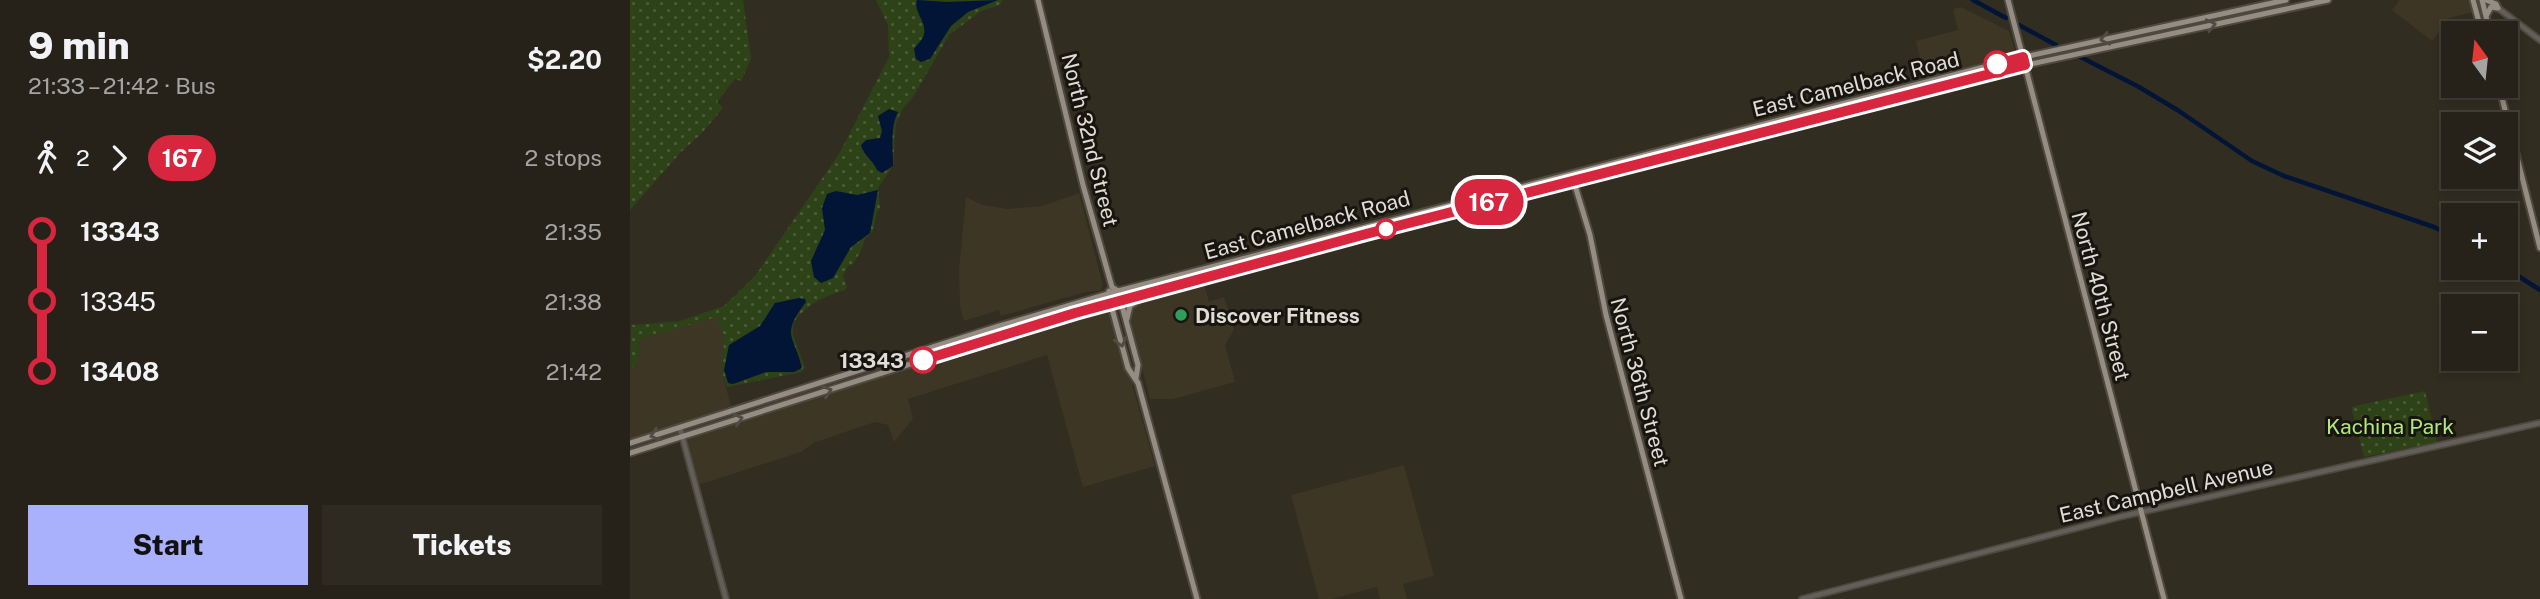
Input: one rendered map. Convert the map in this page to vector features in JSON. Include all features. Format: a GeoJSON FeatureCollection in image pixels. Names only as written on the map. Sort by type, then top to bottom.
{"type":"FeatureCollection","features":[{"type":"Feature","properties":{"kind":"main road","name":"North 32nd Street"},"geometry":{"type":"LineString","coordinates":[[1038,0],[1083,185],[1121,301],[1138,365],[1136,378]]}},
{"type":"Feature","properties":{"kind":"main road","name":"North 40th Street"},"geometry":{"type":"LineString","coordinates":[[2008,0],[2164,599]]}},
{"type":"Feature","properties":{"kind":"main road","name":"East Camelback Road"},"geometry":{"type":"LineString","coordinates":[[630,443],[1108,294],[1115,289],[1161,280],[2023,57],[2286,0]]}},
{"type":"Feature","properties":{"kind":"main road","name":"East Camelback Road"},"geometry":{"type":"LineString","coordinates":[[630,453],[1040,323],[1459,210],[2025,65],[2328,0]]}},
{"type":"Feature","properties":{"kind":"main road"},"geometry":{"type":"LineString","coordinates":[[2473,0],[2479,21]]}},
{"type":"Feature","properties":{"kind":"main road"},"geometry":{"type":"LineString","coordinates":[[2487,21],[2484,0],[2496,4],[2498,8]]}},
{"type":"Feature","properties":{"kind":"main road"},"geometry":{"type":"LineString","coordinates":[[2486,17],[2489,9],[2498,8]]}},
{"type":"Feature","properties":{"kind":"main road"},"geometry":{"type":"LineString","coordinates":[[1919,84],[1921,93]]}},
{"type":"Feature","properties":{"kind":"main road"},"geometry":{"type":"LineString","coordinates":[[2502,98],[2540,247]]}},
{"type":"Feature","properties":{"kind":"main road","name":"North 36th Street"},"geometry":{"type":"LineString","coordinates":[[1571,173],[1591,239],[1606,315],[1681,599]]}},
{"type":"Feature","properties":{"kind":"main road"},"geometry":{"type":"LineString","coordinates":[[1457,202],[1459,210]]}},
{"type":"Feature","properties":{"kind":"main road"},"geometry":{"type":"LineString","coordinates":[[1262,253],[1264,263]]}},
{"type":"Feature","properties":{"kind":"main road"},"geometry":{"type":"LineString","coordinates":[[1161,280],[1164,290]]}},
{"type":"Feature","properties":{"kind":"main road","name":"North 32nd Street"},"geometry":{"type":"LineString","coordinates":[[1108,294],[1128,368],[1136,378],[1197,599]]}},
{"type":"Feature","properties":{"kind":"main road"},"geometry":{"type":"LineString","coordinates":[[1128,329],[1130,306],[1147,294]]}},
{"type":"Feature","properties":{"kind":"main road"},"geometry":{"type":"LineString","coordinates":[[1037,314],[1040,323]]}},
{"type":"Feature","properties":{"kind":"main road"},"geometry":{"type":"LineString","coordinates":[[898,358],[902,367]]}},
{"type":"Feature","properties":{"kind":"street"},"geometry":{"type":"LineString","coordinates":[[2498,8],[2540,40]]}},
{"type":"Feature","properties":{"kind":"street","name":"East Campbell Avenue"},"geometry":{"type":"LineString","coordinates":[[1802,599],[2140,512],[2540,423]]}},
{"type":"Feature","properties":{"kind":"street"},"geometry":{"type":"LineString","coordinates":[[680,428],[726,599]]}},
{"type":"Feature","properties":{"kind":"shaded area"},"geometry":{"type":"Polygon","coordinates":[[[2400,0],[2470,0],[2473,12],[2441,21],[2441,30],[2432,41],[2392,10],[2400,0]]]}},
{"type":"Feature","properties":{"kind":"shaded area"},"geometry":{"type":"Polygon","coordinates":[[[1961,7],[2009,31],[2015,51],[2013,56],[1925,79],[1916,41],[1958,30],[1953,9],[1961,7]]]}},
{"type":"Feature","properties":{"kind":"shaded area"},"geometry":{"type":"Polygon","coordinates":[[[1079,193],[1103,285],[1101,290],[1001,316],[999,310],[964,321],[960,306],[959,270],[966,197],[983,205],[1008,209],[1042,206],[1079,193]]]}},
{"type":"Feature","properties":{"kind":"shaded area"},"geometry":{"type":"Polygon","coordinates":[[[1204,284],[1209,302],[1224,297],[1234,329],[1225,345],[1235,382],[1173,399],[1150,399],[1125,303],[1204,284]]]}},
{"type":"Feature","properties":{"kind":"shaded area"},"geometry":{"type":"Polygon","coordinates":[[[1111,309],[1155,466],[1083,487],[1047,355],[908,399],[913,419],[894,442],[888,425],[875,422],[813,443],[801,452],[698,485],[687,437],[1033,329],[1111,309]]]}},
{"type":"Feature","properties":{"kind":"shaded area"},"geometry":{"type":"Polygon","coordinates":[[[716,316],[724,339],[722,373],[731,406],[630,439],[630,368],[637,365],[640,339],[716,316]]]}},
{"type":"Feature","properties":{"kind":"shaded area"},"geometry":{"type":"Polygon","coordinates":[[[1404,465],[1434,576],[1403,584],[1407,599],[1380,599],[1377,587],[1331,599],[1319,599],[1291,495],[1404,465]]]}},
{"type":"Feature","properties":{"kind":"green space"},"geometry":{"type":"Polygon","coordinates":[[[630,0],[743,0],[751,59],[741,81],[735,79],[717,102],[723,108],[630,210],[630,0]]]}},
{"type":"Feature","properties":{"kind":"green space"},"geometry":{"type":"Polygon","coordinates":[[[876,0],[1003,0],[1000,5],[981,11],[949,35],[913,97],[903,108],[896,123],[893,166],[878,188],[880,208],[873,231],[865,239],[860,253],[843,276],[847,287],[809,306],[793,324],[793,334],[805,368],[801,372],[727,387],[722,373],[724,339],[716,317],[640,339],[637,365],[630,368],[631,325],[680,321],[724,306],[755,276],[839,154],[889,57],[888,25],[876,0]]]}},
{"type":"Feature","properties":{"kind":"green space","name":"Kachina Park"},"geometry":{"type":"Polygon","coordinates":[[[2425,391],[2437,442],[2364,457],[2351,407],[2425,391]]]}},
{"type":"Feature","properties":{"kind":"water"},"geometry":{"type":"Polygon","coordinates":[[[917,0],[998,0],[968,12],[951,26],[930,59],[921,62],[916,59],[914,49],[924,34],[917,0]]]}},
{"type":"Feature","properties":{"kind":"water"},"geometry":{"type":"Polygon","coordinates":[[[889,109],[898,112],[893,131],[893,166],[882,173],[877,170],[861,145],[866,140],[880,138],[882,131],[878,116],[889,109]]]}},
{"type":"Feature","properties":{"kind":"water"},"geometry":{"type":"Polygon","coordinates":[[[878,190],[870,233],[851,247],[833,278],[821,283],[814,277],[811,261],[825,230],[822,208],[827,194],[836,191],[857,195],[878,190]]]}},
{"type":"Feature","properties":{"kind":"water"},"geometry":{"type":"Polygon","coordinates":[[[805,299],[806,302],[793,322],[791,335],[802,368],[794,372],[766,372],[733,384],[728,383],[724,370],[729,345],[760,326],[775,303],[805,299]]]}},
{"type":"Feature","properties":{"kind":"waterway"},"geometry":{"type":"LineString","coordinates":[[1973,0],[2006,18]]}},
{"type":"Feature","properties":{"kind":"waterway"},"geometry":{"type":"LineString","coordinates":[[2019,25],[2056,45]]}},
{"type":"Feature","properties":{"kind":"waterway"},"geometry":{"type":"LineString","coordinates":[[2063,48],[2139,87],[2252,161],[2284,176],[2441,230]]}},
{"type":"Feature","properties":{"kind":"waterway"},"geometry":{"type":"LineString","coordinates":[[2518,276],[2540,290]]}},
{"type":"Feature","properties":{"kind":"bus line","name":"167"},"geometry":{"type":"LineString","coordinates":[[923,360],[1075,313],[1366,234],[2025,65],[2023,57],[1997,64]]}},
{"type":"Feature","properties":{"kind":"place","name":"Discover Fitness"},"geometry":{"type":"Point","coordinates":[1181,315]}},
{"type":"Feature","properties":{"kind":"place","name":"13343"},"geometry":{"type":"Point","coordinates":[923,360]}}]}
